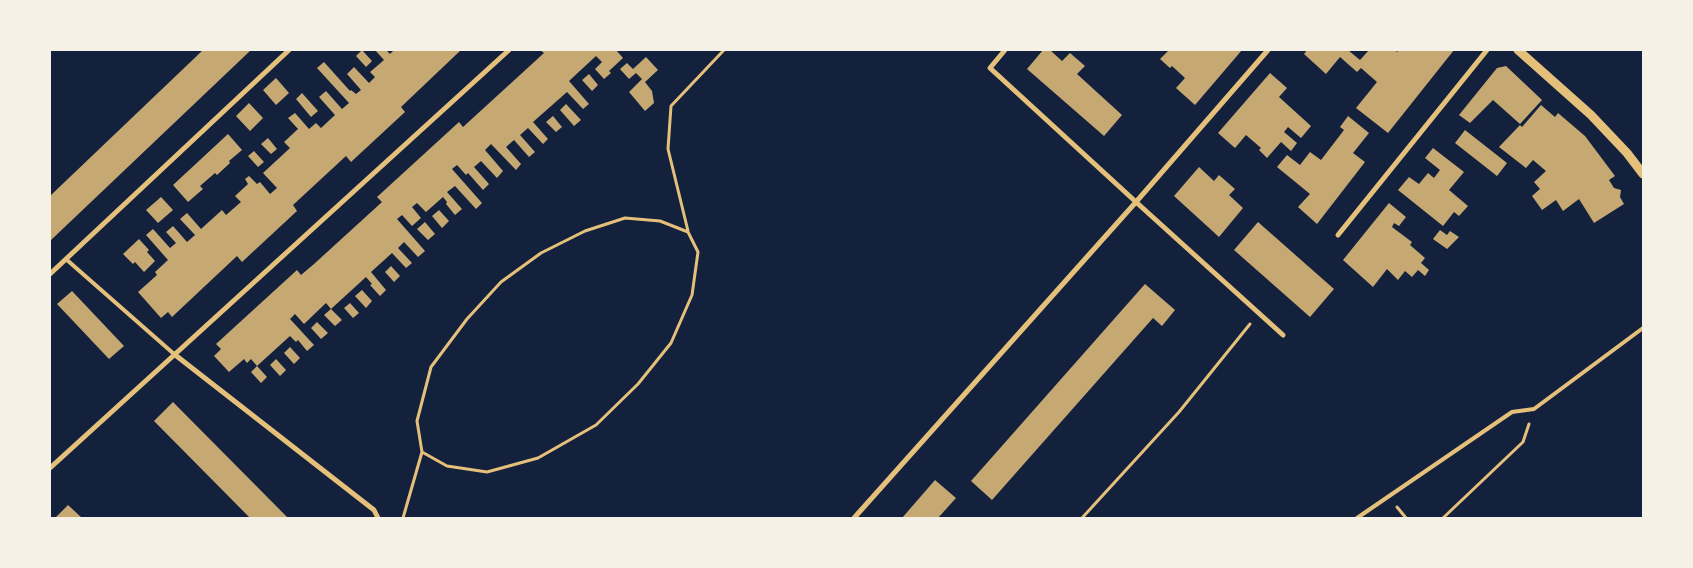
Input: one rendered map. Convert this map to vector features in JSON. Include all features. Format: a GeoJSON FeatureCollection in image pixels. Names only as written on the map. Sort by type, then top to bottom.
{"type":"FeatureCollection","features":[{"type":"Feature","properties":{"kind":"street"},"geometry":{"type":"LineString","coordinates":[[50,274],[288,50]]}},
{"type":"Feature","properties":{"kind":"street"},"geometry":{"type":"LineString","coordinates":[[50,468],[509,50]]}},
{"type":"Feature","properties":{"kind":"street"},"geometry":{"type":"LineString","coordinates":[[1005,50],[990,68],[1283,334]]}},
{"type":"Feature","properties":{"kind":"street"},"geometry":{"type":"LineString","coordinates":[[854,518],[1136,202],[1268,50]]}},
{"type":"Feature","properties":{"kind":"street"},"geometry":{"type":"LineString","coordinates":[[1338,235],[1487,50]]}},
{"type":"Feature","properties":{"kind":"street"},"geometry":{"type":"LineString","coordinates":[[1518,50],[1591,115],[1627,153],[1643,174]]}},
{"type":"Feature","properties":{"kind":"street"},"geometry":{"type":"LineString","coordinates":[[174,354],[374,510],[378,518]]}},
{"type":"Feature","properties":{"kind":"lane"},"geometry":{"type":"LineString","coordinates":[[67,260],[174,354]]}},
{"type":"Feature","properties":{"kind":"lane"},"geometry":{"type":"LineString","coordinates":[[1357,518],[1512,412],[1534,409],[1643,328]]}},
{"type":"Feature","properties":{"kind":"path"},"geometry":{"type":"LineString","coordinates":[[422,452],[447,466],[487,472],[538,458],[596,425],[638,384],[671,343],[692,295],[698,252],[688,232],[668,149],[671,106],[724,50]]}},
{"type":"Feature","properties":{"kind":"path"},"geometry":{"type":"LineString","coordinates":[[402,518],[422,452],[418,421],[431,367],[467,319],[501,282],[542,253],[585,231],[625,218],[660,221],[688,232]]}},
{"type":"Feature","properties":{"kind":"path"},"geometry":{"type":"LineString","coordinates":[[1082,518],[1179,412],[1260,312]]}},
{"type":"Feature","properties":{"kind":"path"},"geometry":{"type":"LineString","coordinates":[[1443,518],[1523,442],[1534,409]]}},
{"type":"Feature","properties":{"kind":"building"},"geometry":{"type":"Polygon","coordinates":[[[203,50],[251,50],[50,241],[50,196],[203,50]]]}},
{"type":"Feature","properties":{"kind":"building"},"geometry":{"type":"Polygon","coordinates":[[[362,50],[372,61],[366,67],[356,56],[362,50]]]}},
{"type":"Feature","properties":{"kind":"building"},"geometry":{"type":"Polygon","coordinates":[[[375,50],[386,50],[390,54],[394,50],[461,50],[401,107],[405,112],[351,162],[346,156],[293,205],[297,211],[242,262],[237,256],[172,317],[168,312],[161,318],[138,292],[157,275],[155,272],[168,260],[146,235],[153,229],[170,248],[176,243],[166,232],[173,226],[187,242],[195,235],[180,219],[187,213],[201,229],[222,210],[226,215],[241,202],[235,196],[248,184],[245,179],[249,176],[257,184],[260,182],[270,194],[277,188],[263,173],[290,148],[284,142],[298,129],[288,118],[295,113],[309,129],[316,123],[321,128],[335,115],[319,97],[326,91],[342,109],[349,103],[317,68],[324,62],[350,91],[356,94],[361,90],[347,74],[354,67],[369,83],[375,77],[370,72],[384,60],[375,50]]]}},
{"type":"Feature","properties":{"kind":"building"},"geometry":{"type":"Polygon","coordinates":[[[540,50],[616,50],[623,58],[609,71],[611,73],[604,79],[595,69],[602,62],[596,56],[569,81],[589,104],[583,109],[567,92],[533,122],[548,139],[543,144],[528,128],[520,135],[535,152],[529,157],[514,140],[506,147],[521,164],[516,170],[491,144],[485,150],[503,171],[497,178],[481,161],[474,167],[489,184],[483,190],[468,173],[466,175],[457,165],[452,169],[482,203],[476,209],[455,186],[447,192],[462,209],[455,215],[443,197],[426,212],[417,203],[412,207],[421,218],[412,226],[402,215],[397,219],[425,251],[418,257],[404,242],[398,248],[412,263],[406,268],[392,253],[371,272],[386,290],[380,296],[370,285],[372,284],[366,277],[331,309],[326,303],[304,324],[295,314],[290,319],[314,345],[307,351],[298,340],[296,342],[290,336],[257,366],[251,359],[247,363],[244,359],[229,372],[214,356],[221,349],[216,344],[297,270],[301,275],[314,264],[382,202],[377,197],[459,122],[463,127],[544,53],[540,50]]]}},
{"type":"Feature","properties":{"kind":"building"},"geometry":{"type":"Polygon","coordinates":[[[1043,50],[1050,50],[1062,61],[1070,53],[1085,66],[1077,74],[1122,115],[1104,136],[1027,69],[1043,50]]]}},
{"type":"Feature","properties":{"kind":"building"},"geometry":{"type":"Polygon","coordinates":[[[1169,50],[1242,50],[1195,105],[1176,88],[1185,78],[1172,66],[1170,68],[1160,59],[1169,50]]]}},
{"type":"Feature","properties":{"kind":"building"},"geometry":{"type":"Polygon","coordinates":[[[1307,50],[1348,50],[1360,60],[1369,50],[1395,50],[1397,52],[1399,50],[1454,50],[1388,133],[1356,108],[1377,82],[1361,68],[1357,72],[1340,57],[1326,74],[1304,54],[1307,50]]]}},
{"type":"Feature","properties":{"kind":"building"},"geometry":{"type":"Polygon","coordinates":[[[646,57],[658,70],[645,82],[652,91],[654,103],[645,111],[629,92],[642,79],[636,73],[629,79],[620,69],[627,63],[633,69],[646,57]]]}},
{"type":"Feature","properties":{"kind":"building"},"geometry":{"type":"Polygon","coordinates":[[[1506,66],[1542,100],[1520,124],[1493,100],[1470,123],[1459,115],[1497,68],[1506,66]]]}},
{"type":"Feature","properties":{"kind":"building"},"geometry":{"type":"Polygon","coordinates":[[[1270,73],[1287,88],[1279,97],[1311,126],[1301,138],[1288,127],[1284,132],[1297,143],[1291,151],[1281,142],[1267,158],[1259,150],[1261,148],[1246,135],[1235,148],[1218,133],[1270,73]]]}},
{"type":"Feature","properties":{"kind":"building"},"geometry":{"type":"Polygon","coordinates":[[[589,74],[598,85],[592,91],[582,80],[589,74]]]}},
{"type":"Feature","properties":{"kind":"building"},"geometry":{"type":"Polygon","coordinates":[[[276,78],[289,93],[276,105],[263,90],[276,78]]]}},
{"type":"Feature","properties":{"kind":"building"},"geometry":{"type":"Polygon","coordinates":[[[302,93],[318,111],[311,117],[296,99],[302,93]]]}},
{"type":"Feature","properties":{"kind":"building"},"geometry":{"type":"Polygon","coordinates":[[[249,103],[263,118],[250,131],[236,116],[249,103]]]}},
{"type":"Feature","properties":{"kind":"building"},"geometry":{"type":"Polygon","coordinates":[[[566,104],[581,120],[574,126],[560,110],[566,104]]]}},
{"type":"Feature","properties":{"kind":"building"},"geometry":{"type":"Polygon","coordinates":[[[1541,105],[1555,117],[1558,113],[1585,136],[1615,176],[1609,180],[1614,188],[1621,190],[1620,197],[1624,204],[1594,223],[1579,199],[1563,211],[1556,200],[1542,210],[1532,196],[1540,189],[1534,182],[1546,171],[1533,160],[1526,168],[1499,147],[1520,125],[1522,127],[1541,105]]]}},
{"type":"Feature","properties":{"kind":"building"},"geometry":{"type":"Polygon","coordinates":[[[553,116],[562,127],[556,132],[546,122],[553,116]]]}},
{"type":"Feature","properties":{"kind":"building"},"geometry":{"type":"Polygon","coordinates":[[[1348,116],[1369,133],[1353,153],[1365,162],[1317,224],[1298,207],[1310,194],[1277,167],[1287,155],[1300,165],[1310,152],[1321,160],[1344,130],[1340,127],[1348,116]]]}},
{"type":"Feature","properties":{"kind":"building"},"geometry":{"type":"Polygon","coordinates":[[[1465,130],[1507,163],[1497,176],[1455,143],[1465,130]]]}},
{"type":"Feature","properties":{"kind":"building"},"geometry":{"type":"Polygon","coordinates":[[[228,134],[242,150],[217,175],[215,173],[200,186],[203,189],[188,202],[173,185],[228,134]]]}},
{"type":"Feature","properties":{"kind":"building"},"geometry":{"type":"Polygon","coordinates":[[[268,138],[277,149],[271,154],[261,144],[268,138]]]}},
{"type":"Feature","properties":{"kind":"building"},"geometry":{"type":"Polygon","coordinates":[[[1433,148],[1464,172],[1449,190],[1468,206],[1459,216],[1454,212],[1443,226],[1398,190],[1409,177],[1419,184],[1428,173],[1434,178],[1440,170],[1425,158],[1433,148]]]}},
{"type":"Feature","properties":{"kind":"building"},"geometry":{"type":"Polygon","coordinates":[[[254,151],[264,162],[258,167],[248,156],[254,151]]]}},
{"type":"Feature","properties":{"kind":"building"},"geometry":{"type":"Polygon","coordinates":[[[1199,167],[1214,181],[1219,175],[1235,189],[1229,195],[1243,208],[1219,237],[1174,196],[1199,167]]]}},
{"type":"Feature","properties":{"kind":"building"},"geometry":{"type":"Polygon","coordinates":[[[161,197],[173,210],[158,223],[146,210],[161,197]]]}},
{"type":"Feature","properties":{"kind":"building"},"geometry":{"type":"Polygon","coordinates":[[[1389,203],[1406,217],[1399,226],[1394,223],[1392,227],[1412,242],[1410,245],[1425,258],[1421,263],[1429,270],[1425,276],[1418,270],[1412,277],[1405,271],[1398,280],[1387,269],[1373,287],[1343,260],[1389,203]]]}},
{"type":"Feature","properties":{"kind":"building"},"geometry":{"type":"Polygon","coordinates":[[[439,210],[449,221],[442,228],[432,216],[439,210]]]}},
{"type":"Feature","properties":{"kind":"building"},"geometry":{"type":"Polygon","coordinates":[[[425,222],[435,234],[428,240],[417,229],[425,222]]]}},
{"type":"Feature","properties":{"kind":"building"},"geometry":{"type":"Polygon","coordinates":[[[1258,222],[1334,289],[1310,317],[1234,250],[1258,222]]]}},
{"type":"Feature","properties":{"kind":"building"},"geometry":{"type":"Polygon","coordinates":[[[1440,230],[1447,235],[1450,231],[1459,237],[1447,249],[1433,239],[1440,230]]]}},
{"type":"Feature","properties":{"kind":"building"},"geometry":{"type":"Polygon","coordinates":[[[139,239],[149,250],[147,252],[155,261],[144,272],[135,262],[133,264],[123,254],[139,239]]]}},
{"type":"Feature","properties":{"kind":"building"},"geometry":{"type":"Polygon","coordinates":[[[391,266],[400,276],[394,282],[385,272],[391,266]]]}},
{"type":"Feature","properties":{"kind":"building"},"geometry":{"type":"Polygon","coordinates":[[[1145,284],[1175,310],[1162,326],[1153,318],[992,500],[971,481],[1145,284]]]}},
{"type":"Feature","properties":{"kind":"building"},"geometry":{"type":"Polygon","coordinates":[[[362,290],[372,301],[366,308],[355,296],[362,290]]]}},
{"type":"Feature","properties":{"kind":"building"},"geometry":{"type":"Polygon","coordinates":[[[72,291],[124,346],[109,359],[57,304],[72,291]]]}},
{"type":"Feature","properties":{"kind":"building"},"geometry":{"type":"Polygon","coordinates":[[[350,303],[359,313],[353,318],[344,308],[350,303]]]}},
{"type":"Feature","properties":{"kind":"building"},"geometry":{"type":"Polygon","coordinates":[[[331,309],[342,320],[335,326],[324,315],[331,309]]]}},
{"type":"Feature","properties":{"kind":"building"},"geometry":{"type":"Polygon","coordinates":[[[317,322],[328,333],[321,339],[311,328],[317,322]]]}},
{"type":"Feature","properties":{"kind":"building"},"geometry":{"type":"Polygon","coordinates":[[[290,347],[300,358],[294,364],[284,353],[290,347]]]}},
{"type":"Feature","properties":{"kind":"building"},"geometry":{"type":"Polygon","coordinates":[[[276,359],[286,370],[280,376],[270,365],[276,359]]]}},
{"type":"Feature","properties":{"kind":"building"},"geometry":{"type":"Polygon","coordinates":[[[257,366],[267,377],[261,383],[251,372],[257,366]]]}},
{"type":"Feature","properties":{"kind":"building"},"geometry":{"type":"Polygon","coordinates":[[[173,402],[288,518],[250,518],[154,421],[173,402]]]}},
{"type":"Feature","properties":{"kind":"building"},"geometry":{"type":"Polygon","coordinates":[[[935,480],[956,498],[938,518],[902,518],[935,480]]]}},
{"type":"Feature","properties":{"kind":"building"},"geometry":{"type":"Polygon","coordinates":[[[68,505],[82,518],[55,518],[68,505]]]}}]}
